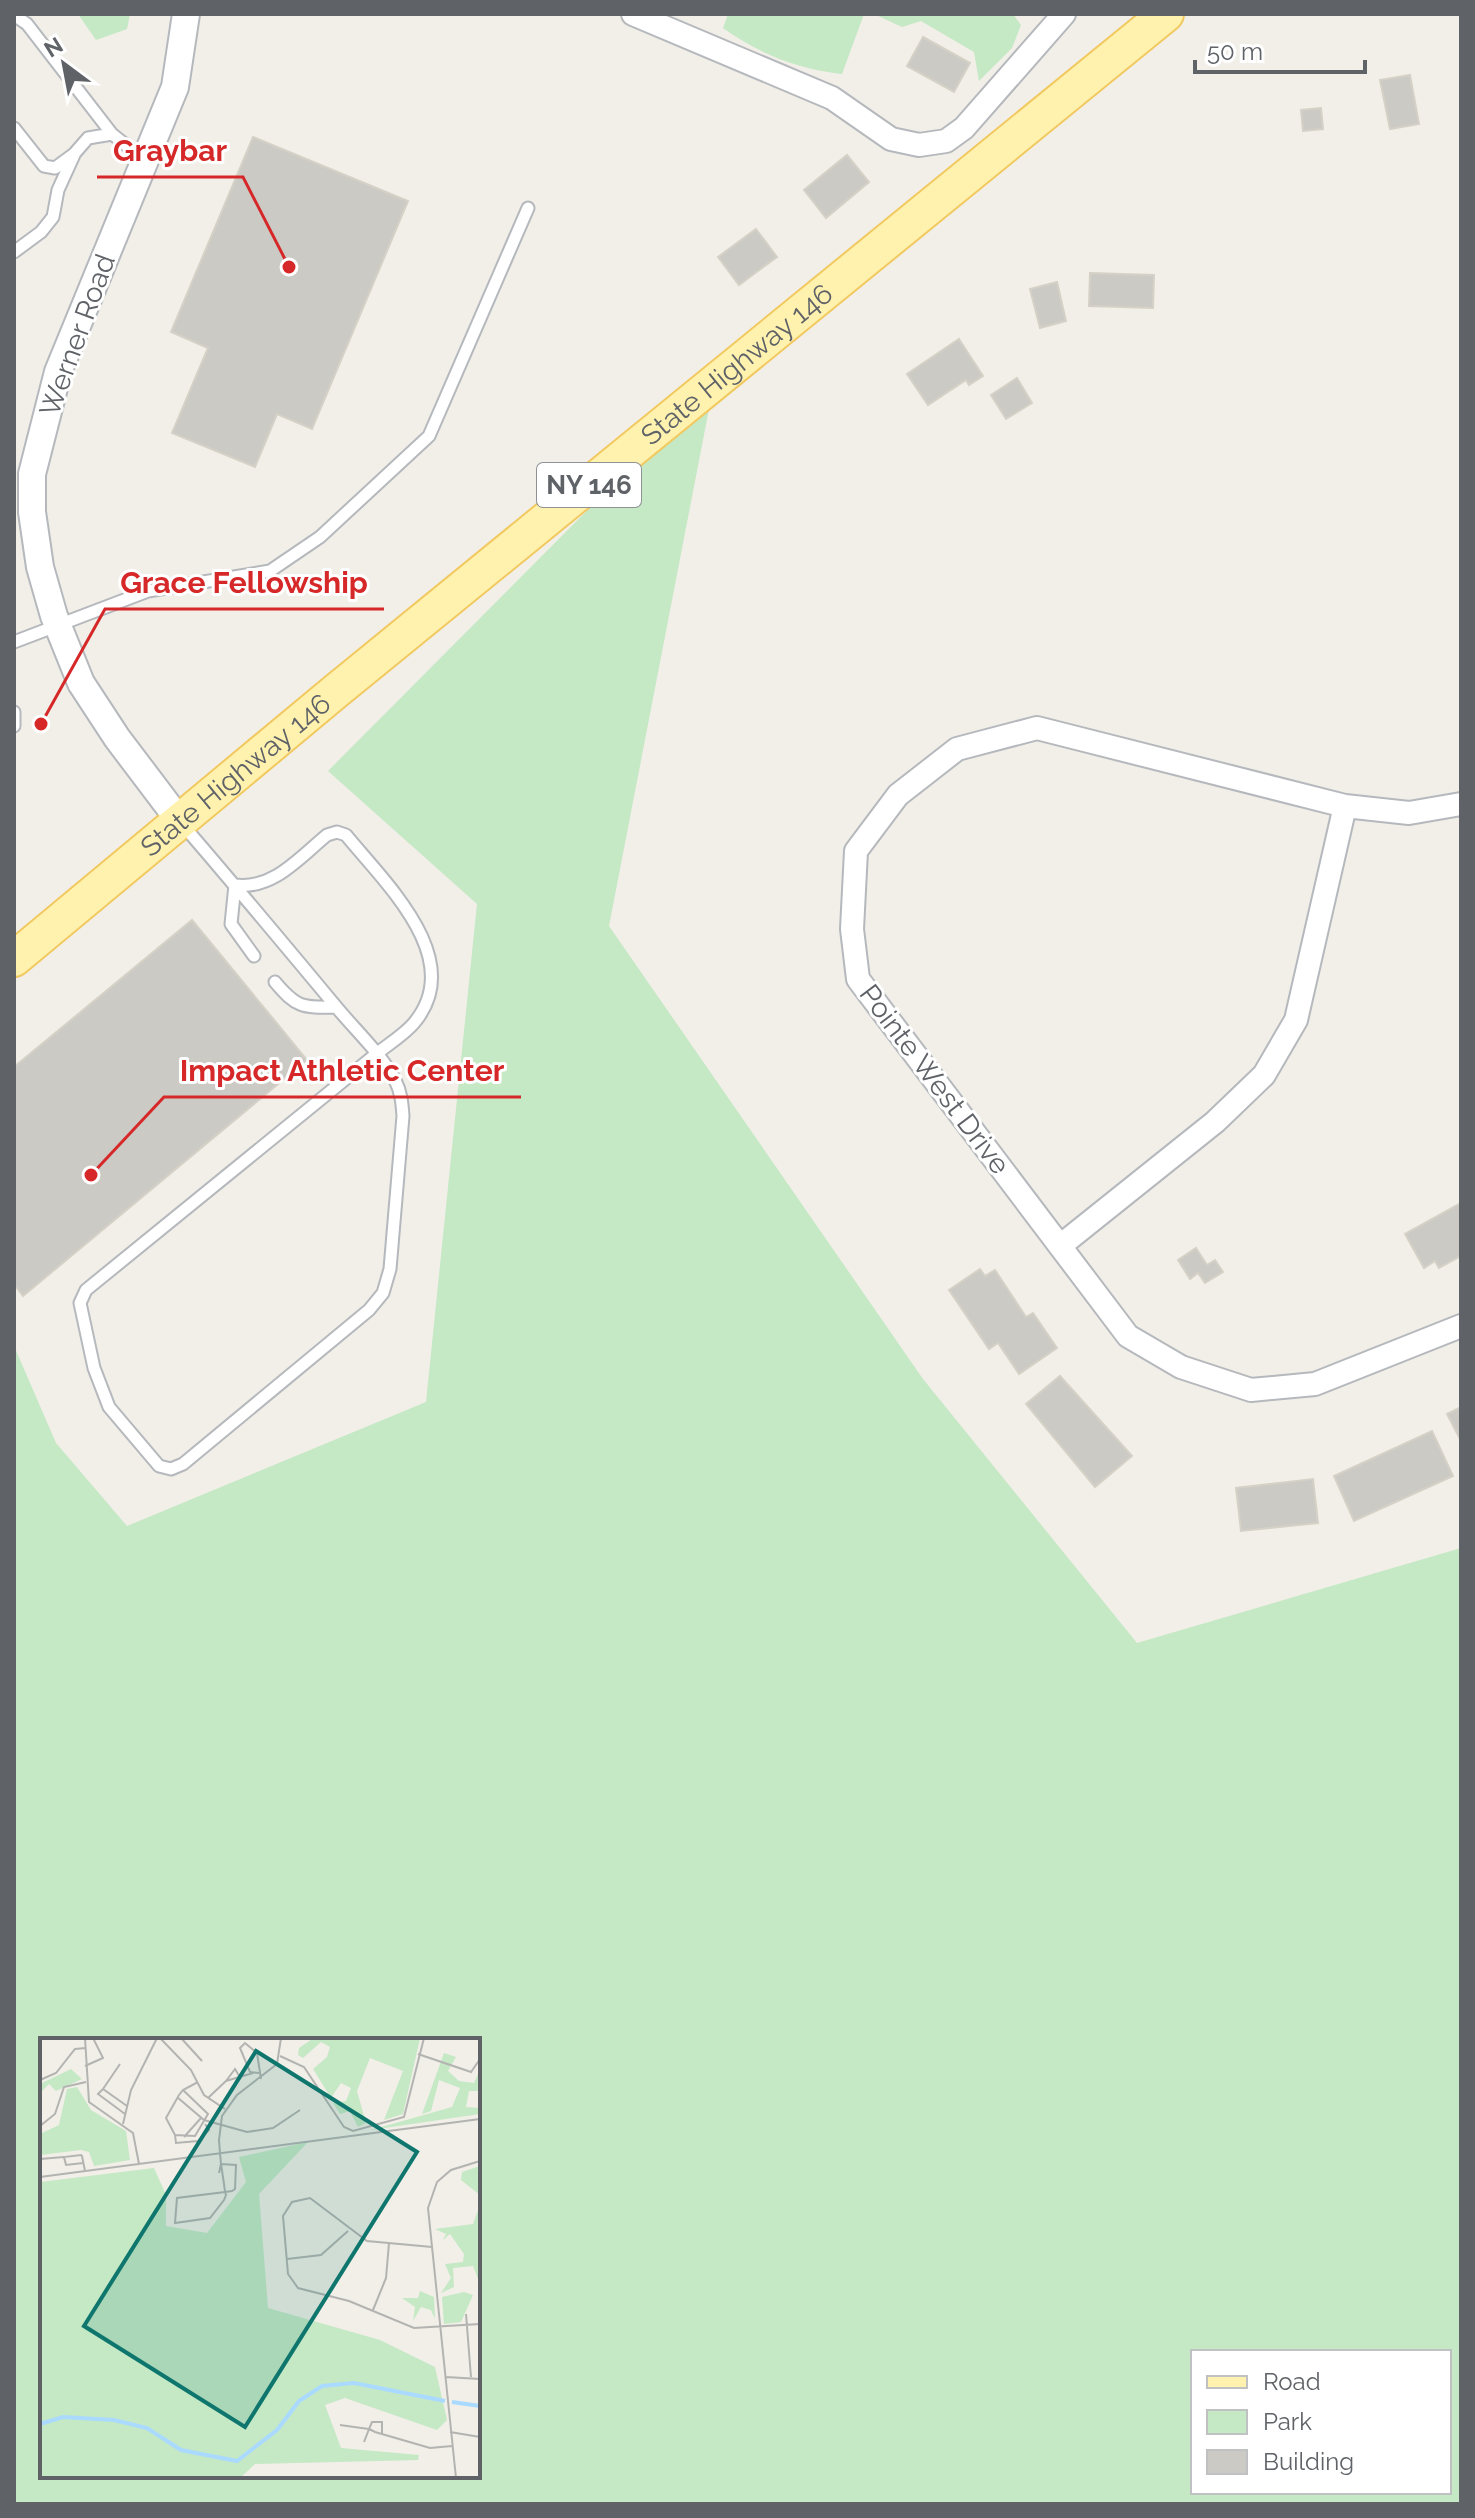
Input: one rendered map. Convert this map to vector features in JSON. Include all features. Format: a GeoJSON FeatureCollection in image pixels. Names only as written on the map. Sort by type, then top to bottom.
{"type":"FeatureCollection","features":[{"type":"Feature","properties":{"kind":"main road","name":"State Highway 146"},"geometry":{"type":"LineString","coordinates":[[14,959],[179,820],[1166,14]]}},
{"type":"Feature","properties":{"kind":"street","name":"Werner Road"},"geometry":{"type":"LineString","coordinates":[[179,820],[117,738],[81,683],[57,624],[23,512],[58,372],[175,87],[186,14]]}},
{"type":"Feature","properties":{"kind":"street"},"geometry":{"type":"LineString","coordinates":[[633,14],[832,98],[891,139],[919,145],[946,141],[964,128],[1064,14]]}},
{"type":"Feature","properties":{"kind":"street","name":"Pointe West Drive"},"geometry":{"type":"LineString","coordinates":[[1461,804],[1409,813],[1345,806],[1037,728],[957,749],[898,795],[856,851],[852,929],[858,979],[1128,1336],[1181,1367],[1251,1390],[1315,1384],[1461,1326]]}},
{"type":"Feature","properties":{"kind":"street"},"geometry":{"type":"LineString","coordinates":[[1060,1246],[1215,1122],[1264,1075],[1296,1020],[1345,806]]}},
{"type":"Feature","properties":{"kind":"lane"},"geometry":{"type":"LineString","coordinates":[[14,15],[27,24],[112,134],[146,161]]}},
{"type":"Feature","properties":{"kind":"lane"},"geometry":{"type":"LineString","coordinates":[[14,128],[44,166],[55,168],[74,154],[88,138],[112,134]]}},
{"type":"Feature","properties":{"kind":"lane"},"geometry":{"type":"LineString","coordinates":[[14,251],[41,232],[53,217],[58,190],[74,154]]}},
{"type":"Feature","properties":{"kind":"lane"},"geometry":{"type":"LineString","coordinates":[[14,642],[148,591],[270,571],[320,537],[429,436],[528,208]]}},
{"type":"Feature","properties":{"kind":"lane"},"geometry":{"type":"LineString","coordinates":[[14,712],[14,726]]}},
{"type":"Feature","properties":{"kind":"lane"},"geometry":{"type":"LineString","coordinates":[[179,820],[235,885],[335,1007],[375,1055],[393,1077],[402,1096],[403,1116],[390,1269],[383,1293],[369,1310],[183,1464],[171,1469],[159,1466],[109,1407],[94,1368],[80,1303],[86,1290],[375,1055],[415,1022],[429,993],[430,960],[419,924],[346,835],[337,832],[327,835],[270,882],[252,887],[235,885]]}},
{"type":"Feature","properties":{"kind":"lane"},"geometry":{"type":"LineString","coordinates":[[235,885],[231,924],[254,956]]}},
{"type":"Feature","properties":{"kind":"lane"},"geometry":{"type":"LineString","coordinates":[[275,982],[292,1003],[309,1008],[335,1007]]}},
{"type":"Feature","properties":{"kind":"green space"},"geometry":{"type":"Polygon","coordinates":[[[78,14],[130,14],[127,29],[96,40],[78,14]]]}},
{"type":"Feature","properties":{"kind":"green space"},"geometry":{"type":"Polygon","coordinates":[[[728,14],[864,14],[842,74],[794,64],[751,45],[723,28],[728,14]]]}},
{"type":"Feature","properties":{"kind":"green space"},"geometry":{"type":"Polygon","coordinates":[[[874,14],[1013,14],[1021,25],[1012,48],[979,81],[974,52],[921,21],[902,27],[874,14]]]}},
{"type":"Feature","properties":{"kind":"green space"},"geometry":{"type":"Polygon","coordinates":[[[714,383],[609,926],[923,1379],[1137,1643],[1461,1548],[1461,2504],[14,2504],[14,1346],[56,1443],[127,1526],[426,1402],[477,904],[328,771],[714,383]]]}},
{"type":"Feature","properties":{"kind":"building"},"geometry":{"type":"Polygon","coordinates":[[[923,37],[970,63],[954,92],[907,66],[923,37]]]}},
{"type":"Feature","properties":{"kind":"building"},"geometry":{"type":"Polygon","coordinates":[[[1410,75],[1419,124],[1390,129],[1380,80],[1410,75]]]}},
{"type":"Feature","properties":{"kind":"building"},"geometry":{"type":"Polygon","coordinates":[[[1321,108],[1323,129],[1303,131],[1301,110],[1321,108]]]}},
{"type":"Feature","properties":{"kind":"building"},"geometry":{"type":"Polygon","coordinates":[[[253,137],[408,201],[312,429],[277,414],[255,467],[172,433],[208,348],[171,332],[253,137]]]}},
{"type":"Feature","properties":{"kind":"building"},"geometry":{"type":"Polygon","coordinates":[[[847,155],[869,182],[826,218],[804,190],[847,155]]]}},
{"type":"Feature","properties":{"kind":"building"},"geometry":{"type":"Polygon","coordinates":[[[756,229],[777,257],[739,285],[718,257],[756,229]]]}},
{"type":"Feature","properties":{"kind":"building"},"geometry":{"type":"Polygon","coordinates":[[[1090,273],[1154,275],[1153,308],[1089,306],[1090,273]]]}},
{"type":"Feature","properties":{"kind":"building"},"geometry":{"type":"Polygon","coordinates":[[[1057,282],[1066,321],[1040,328],[1030,289],[1057,282]]]}},
{"type":"Feature","properties":{"kind":"building"},"geometry":{"type":"Polygon","coordinates":[[[959,339],[983,376],[969,385],[966,380],[928,405],[907,374],[959,339]]]}},
{"type":"Feature","properties":{"kind":"building"},"geometry":{"type":"Polygon","coordinates":[[[1017,378],[1032,403],[1006,419],[991,395],[1017,378]]]}},
{"type":"Feature","properties":{"kind":"building"},"geometry":{"type":"Polygon","coordinates":[[[192,920],[307,1060],[23,1296],[14,1284],[14,1067],[192,920]]]}},
{"type":"Feature","properties":{"kind":"building"},"geometry":{"type":"Polygon","coordinates":[[[1461,1203],[1461,1256],[1439,1268],[1435,1261],[1424,1268],[1405,1234],[1461,1203]]]}},
{"type":"Feature","properties":{"kind":"building"},"geometry":{"type":"Polygon","coordinates":[[[1196,1248],[1207,1265],[1215,1260],[1223,1272],[1205,1283],[1198,1273],[1190,1279],[1178,1260],[1196,1248]]]}},
{"type":"Feature","properties":{"kind":"building"},"geometry":{"type":"Polygon","coordinates":[[[980,1269],[985,1276],[995,1270],[1026,1317],[1033,1313],[1057,1348],[1019,1374],[998,1343],[989,1349],[949,1290],[980,1269]]]}},
{"type":"Feature","properties":{"kind":"building"},"geometry":{"type":"Polygon","coordinates":[[[1060,1376],[1132,1456],[1095,1487],[1026,1404],[1060,1376]]]}},
{"type":"Feature","properties":{"kind":"building"},"geometry":{"type":"Polygon","coordinates":[[[1461,1407],[1461,1441],[1447,1414],[1461,1407]]]}},
{"type":"Feature","properties":{"kind":"building"},"geometry":{"type":"Polygon","coordinates":[[[1432,1431],[1453,1476],[1354,1521],[1334,1476],[1432,1431]]]}},
{"type":"Feature","properties":{"kind":"building"},"geometry":{"type":"Polygon","coordinates":[[[1313,1479],[1318,1523],[1241,1531],[1236,1488],[1313,1479]]]}},
{"type":"Feature","properties":{"kind":"place","name":"Graybar"},"geometry":{"type":"Point","coordinates":[289,267]}},
{"type":"Feature","properties":{"kind":"place","name":"Grace Fellowship"},"geometry":{"type":"Point","coordinates":[41,724]}},
{"type":"Feature","properties":{"kind":"place","name":"Impact Athletic Center"},"geometry":{"type":"Point","coordinates":[91,1175]}}]}
